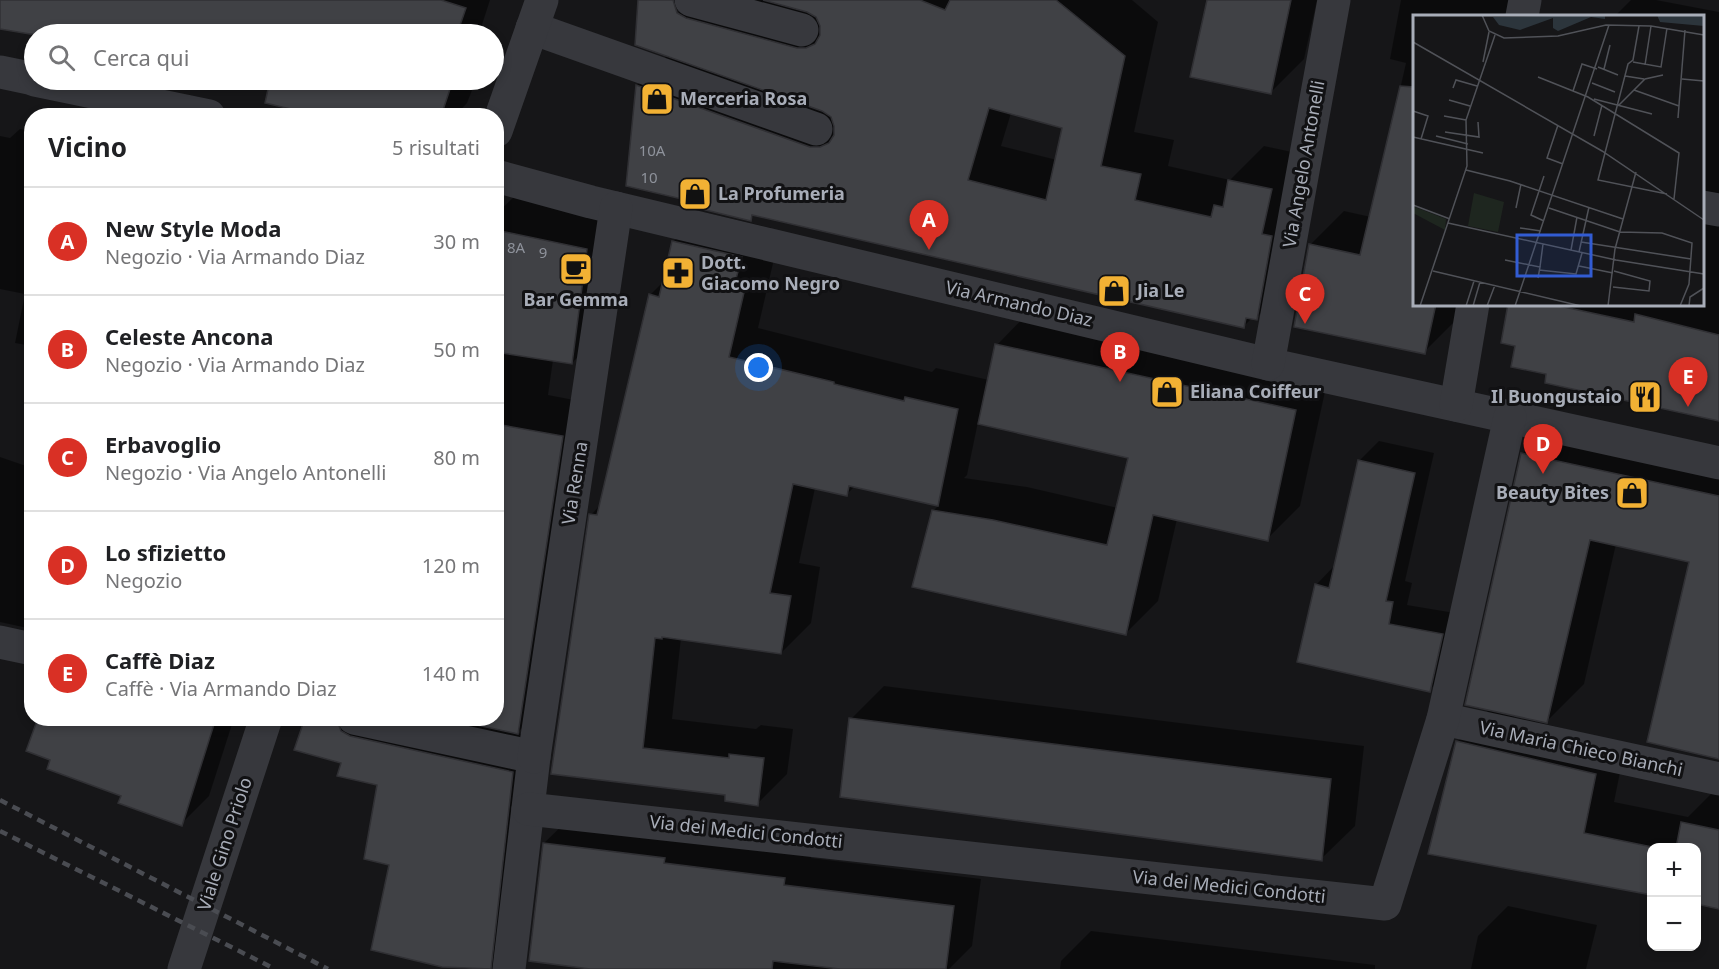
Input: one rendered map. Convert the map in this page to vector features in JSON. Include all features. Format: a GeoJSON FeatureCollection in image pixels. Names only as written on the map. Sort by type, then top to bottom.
{"type":"FeatureCollection","features":[{"type":"Feature","properties":{"kind":"street"},"geometry":{"type":"LineString","coordinates":[[691,0],[802,30]]}},
{"type":"Feature","properties":{"kind":"street","name":"Via Angelo Antonelli"},"geometry":{"type":"LineString","coordinates":[[1268,364],[1334,0]]}},
{"type":"Feature","properties":{"kind":"street"},"geometry":{"type":"LineString","coordinates":[[1522,15],[1525,0]]}},
{"type":"Feature","properties":{"kind":"street"},"geometry":{"type":"LineString","coordinates":[[504,108],[537,14],[816,129]]}},
{"type":"Feature","properties":{"kind":"street"},"geometry":{"type":"LineString","coordinates":[[0,72],[24,77]]}},
{"type":"Feature","properties":{"kind":"street"},"geometry":{"type":"LineString","coordinates":[[87,90],[171,108]]}},
{"type":"Feature","properties":{"kind":"street","name":"Via Armando Diaz"},"geometry":{"type":"LineString","coordinates":[[504,178],[616,208],[1268,364],[1719,463]]}},
{"type":"Feature","properties":{"kind":"street"},"geometry":{"type":"LineString","coordinates":[[1704,207],[1719,210]]}},
{"type":"Feature","properties":{"kind":"street","name":"Via Renna"},"geometry":{"type":"LineString","coordinates":[[509,969],[534,757],[616,208]]}},
{"type":"Feature","properties":{"kind":"street"},"geometry":{"type":"LineString","coordinates":[[1456,405],[1473,306]]}},
{"type":"Feature","properties":{"kind":"street","name":"Via dei Medici Condotti"},"geometry":{"type":"LineString","coordinates":[[528,809],[572,812],[1384,904],[1443,719],[1510,417]]}},
{"type":"Feature","properties":{"kind":"street"},"geometry":{"type":"LineString","coordinates":[[0,642],[24,647]]}},
{"type":"Feature","properties":{"kind":"street","name":"Via Maria Chieco Bianchi"},"geometry":{"type":"LineString","coordinates":[[1443,719],[1719,779]]}},
{"type":"Feature","properties":{"kind":"street","name":"Viale Gino Priolo"},"geometry":{"type":"LineString","coordinates":[[184,969],[263,726]]}},
{"type":"Feature","properties":{"kind":"street"},"geometry":{"type":"LineString","coordinates":[[391,726],[534,757]]}},
{"type":"Feature","properties":{"kind":"building"},"geometry":{"type":"Polygon","coordinates":[[[0,0],[441,0],[466,8],[460,24],[24,24],[24,33],[0,29],[0,0]]]}},
{"type":"Feature","properties":{"kind":"building"},"geometry":{"type":"Polygon","coordinates":[[[638,0],[673,0],[677,13],[686,18],[797,48],[806,48],[815,44],[820,35],[820,26],[816,17],[807,12],[763,0],[920,0],[945,10],[950,0],[1056,0],[1125,56],[1101,166],[1141,174],[1135,200],[1211,217],[1214,205],[1223,207],[1228,180],[1272,189],[1262,234],[1272,236],[1257,320],[1246,318],[1244,328],[752,215],[751,221],[681,204],[682,199],[626,186],[636,85],[810,147],[820,147],[829,143],[834,135],[831,117],[822,111],[635,45],[638,0]],[[989,108],[968,180],[1046,200],[1062,128],[989,108]]]}},
{"type":"Feature","properties":{"kind":"building"},"geometry":{"type":"Polygon","coordinates":[[[1207,0],[1291,0],[1271,94],[1190,77],[1207,0]]]}},
{"type":"Feature","properties":{"kind":"building"},"geometry":{"type":"Polygon","coordinates":[[[1400,86],[1413,87],[1413,306],[1436,306],[1425,354],[1294,327],[1309,244],[1360,255],[1400,86]]]}},
{"type":"Feature","properties":{"kind":"building"},"geometry":{"type":"Polygon","coordinates":[[[268,90],[450,90],[444,108],[286,108],[265,103],[268,90]]]}},
{"type":"Feature","properties":{"kind":"building"},"geometry":{"type":"Polygon","coordinates":[[[504,232],[587,249],[572,364],[504,353],[504,232]]]}},
{"type":"Feature","properties":{"kind":"building"},"geometry":{"type":"Polygon","coordinates":[[[672,241],[742,257],[734,286],[745,288],[729,357],[904,401],[905,397],[958,409],[938,506],[849,486],[847,496],[793,484],[770,593],[791,596],[781,654],[662,637],[662,639],[655,638],[643,748],[729,758],[729,754],[764,758],[758,806],[725,801],[725,795],[551,774],[589,514],[597,515],[649,294],[659,297],[672,241]]]}},
{"type":"Feature","properties":{"kind":"building"},"geometry":{"type":"Polygon","coordinates":[[[1508,306],[1559,306],[1634,322],[1635,314],[1719,335],[1719,421],[1545,383],[1546,374],[1511,367],[1515,346],[1501,343],[1508,306]]]}},
{"type":"Feature","properties":{"kind":"building"},"geometry":{"type":"Polygon","coordinates":[[[995,344],[1296,410],[1268,541],[1153,515],[1126,635],[912,587],[932,510],[993,520],[1107,545],[1128,458],[978,424],[995,344]]]}},
{"type":"Feature","properties":{"kind":"building"},"geometry":{"type":"Polygon","coordinates":[[[504,425],[563,436],[518,734],[482,726],[504,726],[504,425]]]}},
{"type":"Feature","properties":{"kind":"building"},"geometry":{"type":"Polygon","coordinates":[[[1521,453],[1719,496],[1719,759],[1647,742],[1689,562],[1590,540],[1547,723],[1465,705],[1521,453]]]}},
{"type":"Feature","properties":{"kind":"building"},"geometry":{"type":"Polygon","coordinates":[[[1358,460],[1415,473],[1386,601],[1393,602],[1389,624],[1443,634],[1430,692],[1297,662],[1315,584],[1329,588],[1358,460]]]}},
{"type":"Feature","properties":{"kind":"building"},"geometry":{"type":"Polygon","coordinates":[[[849,718],[1331,779],[1322,861],[840,797],[849,718]]]}},
{"type":"Feature","properties":{"kind":"building"},"geometry":{"type":"Polygon","coordinates":[[[35,726],[213,726],[182,826],[118,803],[121,796],[47,769],[50,760],[26,751],[35,726]]]}},
{"type":"Feature","properties":{"kind":"building"},"geometry":{"type":"Polygon","coordinates":[[[302,726],[339,726],[341,731],[350,736],[513,772],[491,969],[442,967],[371,950],[389,865],[364,859],[377,785],[337,776],[341,763],[294,750],[302,726]]]}},
{"type":"Feature","properties":{"kind":"building"},"geometry":{"type":"Polygon","coordinates":[[[1456,741],[1596,774],[1584,833],[1647,846],[1647,894],[1428,854],[1456,741]]]}},
{"type":"Feature","properties":{"kind":"building"},"geometry":{"type":"Polygon","coordinates":[[[1681,822],[1719,830],[1719,909],[1701,905],[1701,843],[1677,843],[1681,822]]]}},
{"type":"Feature","properties":{"kind":"building"},"geometry":{"type":"Polygon","coordinates":[[[543,843],[665,858],[664,863],[785,878],[784,885],[954,906],[946,969],[840,969],[773,961],[772,969],[590,969],[529,961],[543,843]]]}},
{"type":"Feature","properties":{"kind":"railway"},"geometry":{"type":"LineString","coordinates":[[0,800],[328,969]]}},
{"type":"Feature","properties":{"kind":"railway"},"geometry":{"type":"LineString","coordinates":[[0,831],[275,969]]}},
{"type":"Feature","properties":{"kind":"place","name":"Merceria Rosa"},"geometry":{"type":"Point","coordinates":[657,99]}},
{"type":"Feature","properties":{"kind":"place","name":"La Profumeria"},"geometry":{"type":"Point","coordinates":[695,194]}},
{"type":"Feature","properties":{"kind":"place","name":"New Style Moda"},"geometry":{"type":"Point","coordinates":[929,250]}},
{"type":"Feature","properties":{"kind":"place","name":"Bar Gemma"},"geometry":{"type":"Point","coordinates":[576,269]}},
{"type":"Feature","properties":{"kind":"place","name":"Dott. Giacomo Negro"},"geometry":{"type":"Point","coordinates":[678,273]}},
{"type":"Feature","properties":{"kind":"place","name":"Jia Le"},"geometry":{"type":"Point","coordinates":[1114,291]}},
{"type":"Feature","properties":{"kind":"place","name":"Erbavoglio"},"geometry":{"type":"Point","coordinates":[1305,324]}},
{"type":"Feature","properties":{"kind":"place","name":"Celeste Ancona"},"geometry":{"type":"Point","coordinates":[1120,382]}},
{"type":"Feature","properties":{"kind":"place","name":"Eliana Coiffeur"},"geometry":{"type":"Point","coordinates":[1167,392]}},
{"type":"Feature","properties":{"kind":"place","name":"Il Buongustaio"},"geometry":{"type":"Point","coordinates":[1645,397]}},
{"type":"Feature","properties":{"kind":"place","name":"Caffè Diaz"},"geometry":{"type":"Point","coordinates":[1688,407]}},
{"type":"Feature","properties":{"kind":"place","name":"Lo sfizietto"},"geometry":{"type":"Point","coordinates":[1543,474]}},
{"type":"Feature","properties":{"kind":"place","name":"Beauty Bites"},"geometry":{"type":"Point","coordinates":[1632,493]}}]}
